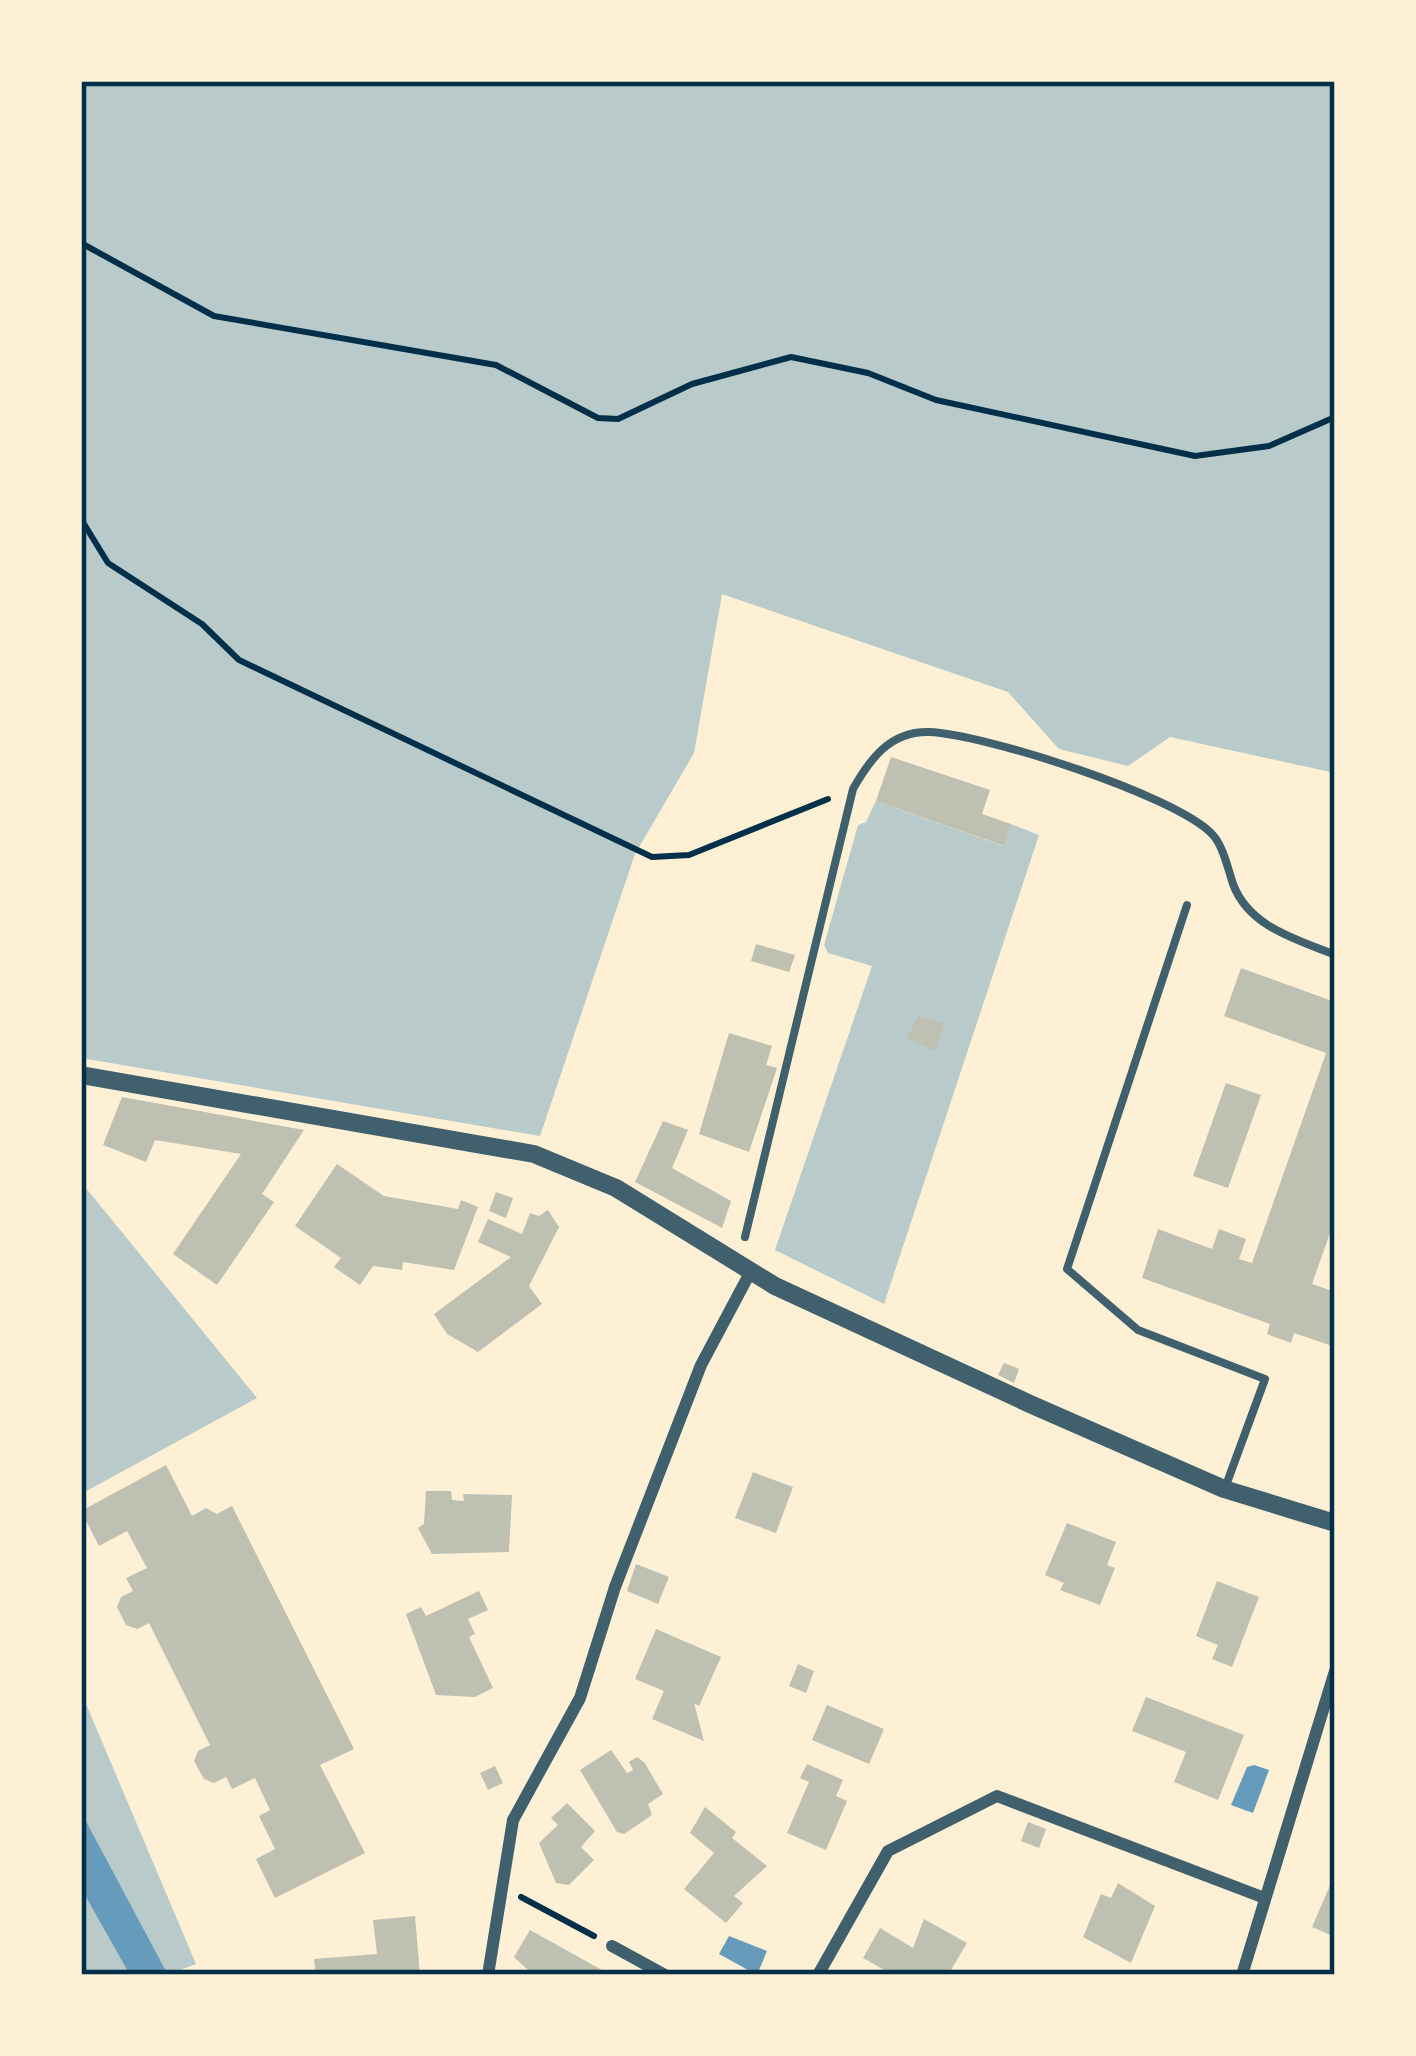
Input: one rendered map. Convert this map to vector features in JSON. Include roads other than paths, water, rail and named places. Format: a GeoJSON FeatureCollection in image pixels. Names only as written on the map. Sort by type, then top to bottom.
{"type":"FeatureCollection","features":[{"type":"Feature","properties":{"kind":"street"},"geometry":{"type":"LineString","coordinates":[[81,1075],[534,1154],[616,1188],[751,1271],[1224,1490],[1335,1523]]}},
{"type":"Feature","properties":{"kind":"street"},"geometry":{"type":"LineString","coordinates":[[488,1975],[513,1820],[580,1698],[615,1587],[701,1365],[751,1271]]}},
{"type":"Feature","properties":{"kind":"street"},"geometry":{"type":"LineString","coordinates":[[1242,1975],[1262,1897],[1335,1671]]}},
{"type":"Feature","properties":{"kind":"street"},"geometry":{"type":"LineString","coordinates":[[818,1975],[888,1851],[997,1796],[1262,1897]]}},
{"type":"Feature","properties":{"kind":"street"},"geometry":{"type":"LineString","coordinates":[[612,1946],[665,1975]]}},
{"type":"Feature","properties":{"kind":"lane"},"geometry":{"type":"LineString","coordinates":[[745,1237],[853,789],[872,754],[896,740],[927,732],[1119,784],[1172,805],[1215,836],[1239,899],[1270,928],[1335,955]]}},
{"type":"Feature","properties":{"kind":"lane"},"geometry":{"type":"LineString","coordinates":[[1187,905],[1067,1269],[1138,1330],[1265,1379],[1224,1490]]}},
{"type":"Feature","properties":{"kind":"water"},"geometry":{"type":"Polygon","coordinates":[[[1247,1767],[1269,1770],[1253,1813],[1231,1805],[1247,1767]]]}},
{"type":"Feature","properties":{"kind":"water"},"geometry":{"type":"Polygon","coordinates":[[[81,1812],[168,1975],[130,1975],[81,1888],[81,1812]]]}},
{"type":"Feature","properties":{"kind":"water"},"geometry":{"type":"Polygon","coordinates":[[[729,1936],[767,1951],[757,1975],[719,1954],[729,1936]]]}}]}
